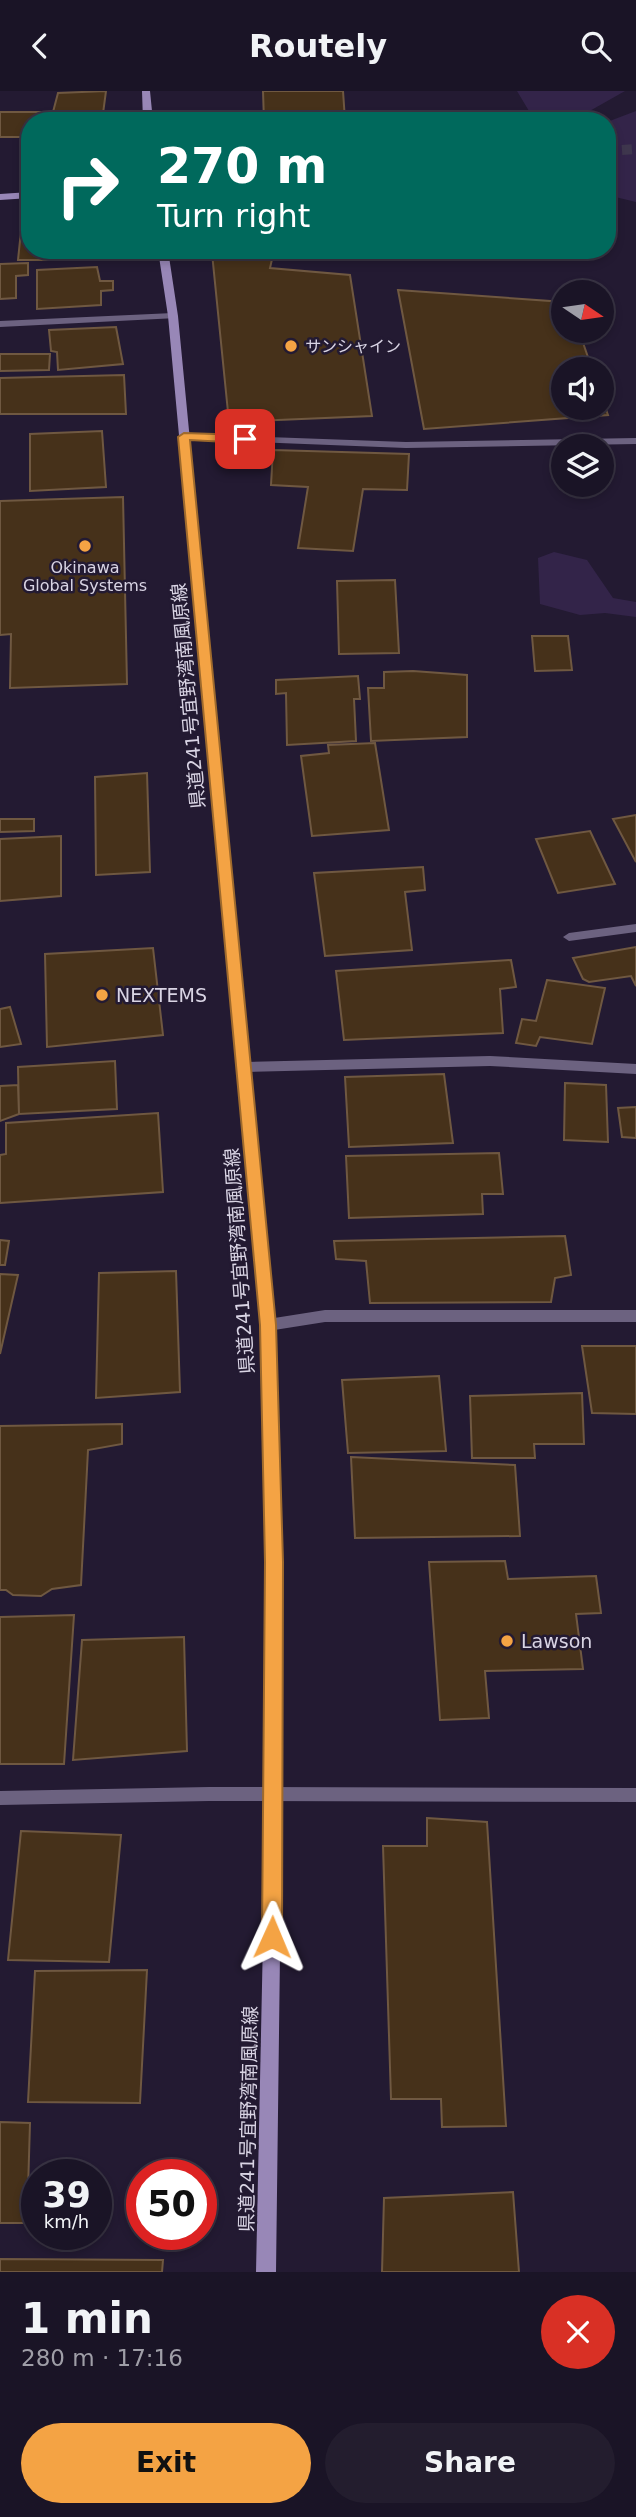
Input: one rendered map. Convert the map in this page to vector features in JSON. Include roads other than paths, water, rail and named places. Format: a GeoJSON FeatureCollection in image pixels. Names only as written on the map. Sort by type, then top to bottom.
{"type":"FeatureCollection","features":[{"type":"Feature","properties":{"kind":"main road"},"geometry":{"type":"LineString","coordinates":[[146,91],[147,112]]}},
{"type":"Feature","properties":{"kind":"main road"},"geometry":{"type":"LineString","coordinates":[[0,197],[21,196]]}},
{"type":"Feature","properties":{"kind":"main road","name":"県道241号宜野湾南風原線"},"geometry":{"type":"LineString","coordinates":[[164,259],[173,316],[268,1325],[274,1562],[274,1794],[266,2272]]}},
{"type":"Feature","properties":{"kind":"street"},"geometry":{"type":"LineString","coordinates":[[0,324],[173,316]]}},
{"type":"Feature","properties":{"kind":"street"},"geometry":{"type":"LineString","coordinates":[[184,437],[405,445],[636,441]]}},
{"type":"Feature","properties":{"kind":"street"},"geometry":{"type":"LineString","coordinates":[[569,937],[636,928]]}},
{"type":"Feature","properties":{"kind":"street"},"geometry":{"type":"LineString","coordinates":[[244,1067],[490,1061],[636,1069]]}},
{"type":"Feature","properties":{"kind":"street"},"geometry":{"type":"LineString","coordinates":[[268,1325],[325,1316],[636,1316]]}},
{"type":"Feature","properties":{"kind":"street"},"geometry":{"type":"LineString","coordinates":[[0,1798],[274,1794],[636,1795]]}},
{"type":"Feature","properties":{"kind":"tunnel"},"geometry":{"type":"LineString","coordinates":[[616,150],[636,149]]}},
{"type":"Feature","properties":{"kind":"place","name":"サンシャイン"},"geometry":{"type":"Point","coordinates":[291,346]}},
{"type":"Feature","properties":{"kind":"place","name":"Okinawa Global Systems"},"geometry":{"type":"Point","coordinates":[85,546]}},
{"type":"Feature","properties":{"kind":"place","name":"NEXTEMS"},"geometry":{"type":"Point","coordinates":[102,995]}},
{"type":"Feature","properties":{"kind":"place","name":"Lawson"},"geometry":{"type":"Point","coordinates":[507,1641]}}]}
